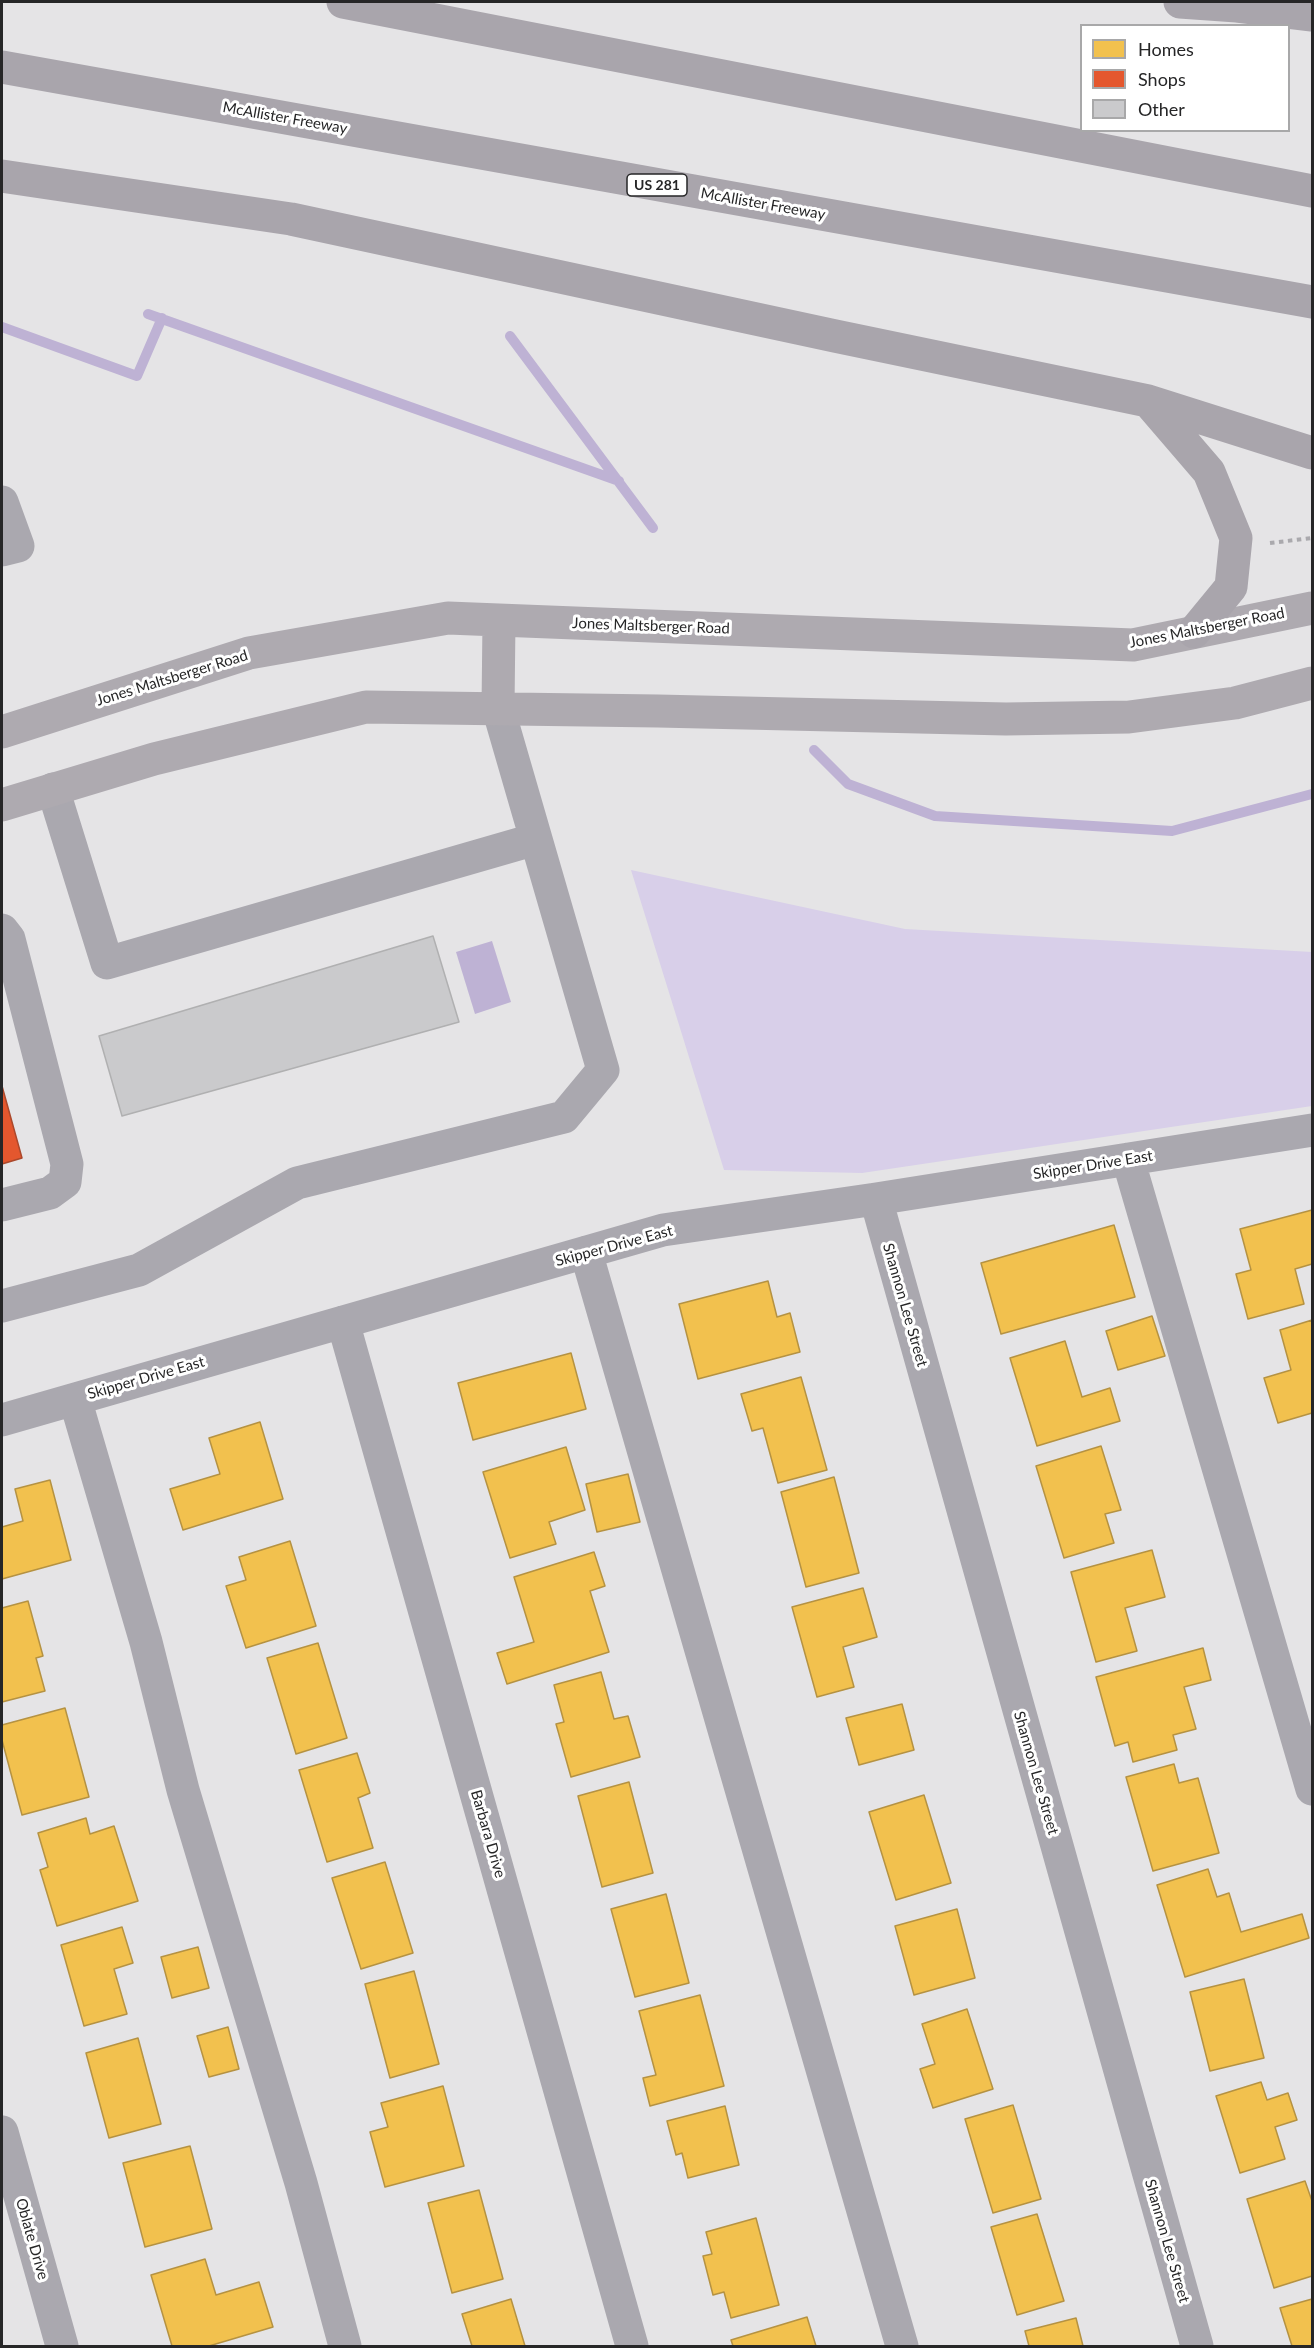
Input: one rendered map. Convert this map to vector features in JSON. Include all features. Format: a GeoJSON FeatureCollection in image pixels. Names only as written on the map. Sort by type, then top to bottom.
{"type":"FeatureCollection","features":[{"type":"Feature","properties":{"kind":"highway"},"geometry":{"type":"LineString","coordinates":[[343,2],[1312,191]]}},
{"type":"Feature","properties":{"kind":"highway"},"geometry":{"type":"LineString","coordinates":[[1180,2],[1312,15]]}},
{"type":"Feature","properties":{"kind":"highway","name":"McAllister Freeway"},"geometry":{"type":"LineString","coordinates":[[2,67],[1312,302]]}},
{"type":"Feature","properties":{"kind":"highway"},"geometry":{"type":"LineString","coordinates":[[2,176],[291,219],[823,334],[1148,401],[1312,453]]}},
{"type":"Feature","properties":{"kind":"highway"},"geometry":{"type":"LineString","coordinates":[[1148,401],[1209,472],[1236,537],[1231,587],[1194,632]]}},
{"type":"Feature","properties":{"kind":"main road","name":"Jones Maltsberger Road"},"geometry":{"type":"LineString","coordinates":[[2,732],[249,653],[448,618],[1133,645],[1312,608]]}},
{"type":"Feature","properties":{"kind":"main road"},"geometry":{"type":"LineString","coordinates":[[498,708],[499,620]]}},
{"type":"Feature","properties":{"kind":"main road"},"geometry":{"type":"LineString","coordinates":[[2,805],[154,759],[366,706],[1006,719],[1129,717],[1236,703],[1312,683]]}},
{"type":"Feature","properties":{"kind":"street"},"geometry":{"type":"LineString","coordinates":[[2,502],[18,546],[2,550]]}},
{"type":"Feature","properties":{"kind":"street"},"geometry":{"type":"LineString","coordinates":[[2,1306],[139,1270],[297,1183],[564,1117],[603,1070],[498,708]]}},
{"type":"Feature","properties":{"kind":"street"},"geometry":{"type":"LineString","coordinates":[[53,789],[107,963],[536,838]]}},
{"type":"Feature","properties":{"kind":"street"},"geometry":{"type":"LineString","coordinates":[[2,930],[9,939],[67,1164],[65,1182],[50,1193],[2,1205]]}},
{"type":"Feature","properties":{"kind":"street","name":"Skipper Drive East"},"geometry":{"type":"LineString","coordinates":[[2,1420],[663,1230],[1312,1130]]}},
{"type":"Feature","properties":{"kind":"street"},"geometry":{"type":"LineString","coordinates":[[1128,1159],[1312,1789]]}},
{"type":"Feature","properties":{"kind":"street","name":"Shannon Lee Street"},"geometry":{"type":"LineString","coordinates":[[876,1199],[1197,2346]]}},
{"type":"Feature","properties":{"kind":"street"},"geometry":{"type":"LineString","coordinates":[[586,1252],[902,2346]]}},
{"type":"Feature","properties":{"kind":"street","name":"Barbara Drive"},"geometry":{"type":"LineString","coordinates":[[343,1322],[632,2346]]}},
{"type":"Feature","properties":{"kind":"street"},"geometry":{"type":"LineString","coordinates":[[75,1399],[146,1641],[183,1790],[301,2183],[345,2346]]}},
{"type":"Feature","properties":{"kind":"street","name":"Oblate Drive"},"geometry":{"type":"LineString","coordinates":[[2,2132],[62,2346]]}},
{"type":"Feature","properties":{"kind":"path"},"geometry":{"type":"LineString","coordinates":[[1269,543],[1312,538]]}},
{"type":"Feature","properties":{"kind":"shaded area"},"geometry":{"type":"Polygon","coordinates":[[[631,870],[905,929],[1312,952],[1312,1106],[862,1173],[724,1170],[631,870]]]}},
{"type":"Feature","properties":{"kind":"shaded area"},"geometry":{"type":"Polygon","coordinates":[[[492,941],[511,1002],[475,1014],[456,952],[492,941]]]}},
{"type":"Feature","properties":{"kind":"building: Homes"},"geometry":{"type":"Polygon","coordinates":[[[1312,1210],[1312,1264],[1295,1269],[1304,1304],[1248,1319],[1236,1274],[1251,1270],[1240,1229],[1312,1210]]]}},
{"type":"Feature","properties":{"kind":"building: Homes"},"geometry":{"type":"Polygon","coordinates":[[[1114,1225],[1135,1297],[1001,1334],[981,1263],[1114,1225]]]}},
{"type":"Feature","properties":{"kind":"building: Homes"},"geometry":{"type":"Polygon","coordinates":[[[768,1281],[777,1317],[790,1313],[800,1352],[698,1379],[679,1304],[768,1281]]]}},
{"type":"Feature","properties":{"kind":"building: Homes"},"geometry":{"type":"Polygon","coordinates":[[[1152,1316],[1165,1356],[1118,1370],[1106,1331],[1152,1316]]]}},
{"type":"Feature","properties":{"kind":"building: Homes"},"geometry":{"type":"Polygon","coordinates":[[[1312,1320],[1312,1413],[1278,1423],[1264,1378],[1291,1370],[1280,1330],[1312,1320]]]}},
{"type":"Feature","properties":{"kind":"building: Homes"},"geometry":{"type":"Polygon","coordinates":[[[1065,1341],[1082,1397],[1110,1388],[1120,1421],[1037,1446],[1010,1358],[1065,1341]]]}},
{"type":"Feature","properties":{"kind":"building: Homes"},"geometry":{"type":"Polygon","coordinates":[[[571,1353],[586,1409],[473,1440],[458,1383],[571,1353]]]}},
{"type":"Feature","properties":{"kind":"building: Homes"},"geometry":{"type":"Polygon","coordinates":[[[801,1377],[827,1470],[778,1483],[763,1428],[752,1431],[741,1394],[801,1377]]]}},
{"type":"Feature","properties":{"kind":"building: Homes"},"geometry":{"type":"Polygon","coordinates":[[[260,1422],[283,1499],[183,1530],[170,1489],[220,1474],[209,1438],[260,1422]]]}},
{"type":"Feature","properties":{"kind":"building: Homes"},"geometry":{"type":"Polygon","coordinates":[[[1101,1446],[1121,1510],[1105,1514],[1114,1543],[1064,1558],[1036,1466],[1101,1446]]]}},
{"type":"Feature","properties":{"kind":"building: Homes"},"geometry":{"type":"Polygon","coordinates":[[[566,1447],[585,1510],[549,1522],[556,1544],[510,1558],[483,1472],[566,1447]]]}},
{"type":"Feature","properties":{"kind":"building: Homes"},"geometry":{"type":"Polygon","coordinates":[[[628,1474],[640,1522],[597,1532],[586,1484],[628,1474]]]}},
{"type":"Feature","properties":{"kind":"building: Homes"},"geometry":{"type":"Polygon","coordinates":[[[834,1477],[859,1573],[806,1587],[781,1492],[834,1477]]]}},
{"type":"Feature","properties":{"kind":"building: Homes"},"geometry":{"type":"Polygon","coordinates":[[[50,1480],[71,1560],[2,1579],[2,1527],[23,1521],[15,1489],[50,1480]]]}},
{"type":"Feature","properties":{"kind":"building: Homes"},"geometry":{"type":"Polygon","coordinates":[[[290,1541],[316,1626],[246,1648],[226,1586],[246,1580],[239,1557],[290,1541]]]}},
{"type":"Feature","properties":{"kind":"building: Homes"},"geometry":{"type":"Polygon","coordinates":[[[1152,1550],[1165,1597],[1125,1608],[1137,1651],[1096,1662],[1071,1572],[1152,1550]]]}},
{"type":"Feature","properties":{"kind":"building: Homes"},"geometry":{"type":"Polygon","coordinates":[[[594,1552],[605,1586],[590,1591],[609,1652],[507,1684],[497,1653],[534,1642],[514,1577],[594,1552]]]}},
{"type":"Feature","properties":{"kind":"building: Homes"},"geometry":{"type":"Polygon","coordinates":[[[863,1588],[877,1637],[843,1647],[854,1687],[817,1697],[792,1607],[863,1588]]]}},
{"type":"Feature","properties":{"kind":"building: Homes"},"geometry":{"type":"Polygon","coordinates":[[[28,1601],[43,1656],[36,1658],[45,1691],[2,1702],[2,1608],[28,1601]]]}},
{"type":"Feature","properties":{"kind":"building: Homes"},"geometry":{"type":"Polygon","coordinates":[[[318,1643],[347,1738],[296,1754],[267,1658],[318,1643]]]}},
{"type":"Feature","properties":{"kind":"building: Homes"},"geometry":{"type":"Polygon","coordinates":[[[1203,1648],[1211,1680],[1184,1687],[1196,1729],[1173,1735],[1177,1750],[1133,1762],[1128,1742],[1115,1746],[1096,1677],[1203,1648]]]}},
{"type":"Feature","properties":{"kind":"building: Homes"},"geometry":{"type":"Polygon","coordinates":[[[601,1672],[614,1719],[628,1716],[640,1757],[571,1777],[556,1724],[564,1722],[554,1685],[601,1672]]]}},
{"type":"Feature","properties":{"kind":"building: Homes"},"geometry":{"type":"Polygon","coordinates":[[[902,1704],[914,1750],[859,1765],[846,1718],[902,1704]]]}},
{"type":"Feature","properties":{"kind":"building: Homes"},"geometry":{"type":"Polygon","coordinates":[[[65,1708],[89,1797],[22,1815],[2,1740],[2,1725],[65,1708]]]}},
{"type":"Feature","properties":{"kind":"building: Homes"},"geometry":{"type":"Polygon","coordinates":[[[357,1753],[370,1793],[358,1798],[373,1848],[327,1862],[299,1770],[357,1753]]]}},
{"type":"Feature","properties":{"kind":"building: Homes"},"geometry":{"type":"Polygon","coordinates":[[[1174,1764],[1179,1783],[1198,1778],[1219,1853],[1153,1871],[1126,1777],[1174,1764]]]}},
{"type":"Feature","properties":{"kind":"building: Homes"},"geometry":{"type":"Polygon","coordinates":[[[629,1782],[653,1873],[602,1887],[578,1796],[629,1782]]]}},
{"type":"Feature","properties":{"kind":"building: Homes"},"geometry":{"type":"Polygon","coordinates":[[[924,1795],[951,1883],[896,1900],[869,1812],[924,1795]]]}},
{"type":"Feature","properties":{"kind":"building: Homes"},"geometry":{"type":"Polygon","coordinates":[[[86,1818],[90,1834],[114,1826],[138,1901],[57,1926],[40,1870],[48,1867],[38,1833],[86,1818]]]}},
{"type":"Feature","properties":{"kind":"building: Homes"},"geometry":{"type":"Polygon","coordinates":[[[385,1862],[413,1953],[361,1969],[332,1878],[385,1862]]]}},
{"type":"Feature","properties":{"kind":"building: Homes"},"geometry":{"type":"Polygon","coordinates":[[[1208,1869],[1217,1897],[1229,1893],[1241,1932],[1302,1914],[1309,1938],[1185,1977],[1157,1885],[1208,1869]]]}},
{"type":"Feature","properties":{"kind":"building: Homes"},"geometry":{"type":"Polygon","coordinates":[[[666,1894],[689,1983],[635,1997],[611,1909],[666,1894]]]}},
{"type":"Feature","properties":{"kind":"building: Homes"},"geometry":{"type":"Polygon","coordinates":[[[957,1909],[975,1978],[914,1995],[895,1926],[957,1909]]]}},
{"type":"Feature","properties":{"kind":"building: Homes"},"geometry":{"type":"Polygon","coordinates":[[[122,1927],[133,1963],[114,1969],[127,2014],[84,2026],[61,1945],[122,1927]]]}},
{"type":"Feature","properties":{"kind":"building: Homes"},"geometry":{"type":"Polygon","coordinates":[[[198,1947],[209,1988],[172,1998],[161,1957],[198,1947]]]}},
{"type":"Feature","properties":{"kind":"building: Homes"},"geometry":{"type":"Polygon","coordinates":[[[414,1971],[439,2064],[390,2078],[365,1984],[414,1971]]]}},
{"type":"Feature","properties":{"kind":"building: Homes"},"geometry":{"type":"Polygon","coordinates":[[[1244,1979],[1264,2058],[1210,2071],[1190,1992],[1244,1979]]]}},
{"type":"Feature","properties":{"kind":"building: Homes"},"geometry":{"type":"Polygon","coordinates":[[[700,1995],[724,2086],[650,2106],[643,2078],[656,2075],[639,2011],[700,1995]]]}},
{"type":"Feature","properties":{"kind":"building: Homes"},"geometry":{"type":"Polygon","coordinates":[[[967,2009],[993,2089],[933,2108],[920,2069],[935,2064],[922,2024],[967,2009]]]}},
{"type":"Feature","properties":{"kind":"building: Homes"},"geometry":{"type":"Polygon","coordinates":[[[228,2027],[239,2069],[209,2077],[197,2036],[228,2027]]]}},
{"type":"Feature","properties":{"kind":"building: Homes"},"geometry":{"type":"Polygon","coordinates":[[[138,2038],[161,2124],[109,2138],[86,2053],[138,2038]]]}},
{"type":"Feature","properties":{"kind":"building: Homes"},"geometry":{"type":"Polygon","coordinates":[[[1261,2082],[1267,2100],[1288,2093],[1297,2120],[1275,2127],[1285,2159],[1240,2173],[1216,2096],[1261,2082]]]}},
{"type":"Feature","properties":{"kind":"building: Homes"},"geometry":{"type":"Polygon","coordinates":[[[443,2086],[464,2166],[385,2187],[370,2132],[388,2127],[381,2103],[443,2086]]]}},
{"type":"Feature","properties":{"kind":"building: Homes"},"geometry":{"type":"Polygon","coordinates":[[[1013,2105],[1041,2199],[993,2213],[965,2119],[1013,2105]]]}},
{"type":"Feature","properties":{"kind":"building: Homes"},"geometry":{"type":"Polygon","coordinates":[[[725,2106],[739,2165],[688,2178],[682,2153],[676,2155],[667,2121],[725,2106]]]}},
{"type":"Feature","properties":{"kind":"building: Homes"},"geometry":{"type":"Polygon","coordinates":[[[190,2146],[212,2229],[145,2247],[123,2163],[190,2146]]]}},
{"type":"Feature","properties":{"kind":"building: Homes"},"geometry":{"type":"Polygon","coordinates":[[[1305,2181],[1312,2201],[1312,2276],[1274,2288],[1247,2199],[1305,2181]]]}},
{"type":"Feature","properties":{"kind":"building: Homes"},"geometry":{"type":"Polygon","coordinates":[[[479,2190],[503,2279],[452,2293],[428,2203],[479,2190]]]}},
{"type":"Feature","properties":{"kind":"building: Homes"},"geometry":{"type":"Polygon","coordinates":[[[1037,2214],[1064,2301],[1017,2315],[991,2227],[1037,2214]]]}},
{"type":"Feature","properties":{"kind":"building: Homes"},"geometry":{"type":"Polygon","coordinates":[[[756,2218],[779,2305],[731,2318],[724,2292],[713,2295],[703,2256],[712,2254],[706,2232],[756,2218]]]}},
{"type":"Feature","properties":{"kind":"building: Homes"},"geometry":{"type":"Polygon","coordinates":[[[205,2259],[216,2295],[259,2282],[273,2327],[209,2346],[172,2346],[151,2275],[205,2259]]]}},
{"type":"Feature","properties":{"kind":"building: Homes"},"geometry":{"type":"Polygon","coordinates":[[[511,2299],[525,2346],[472,2346],[462,2314],[511,2299]]]}},
{"type":"Feature","properties":{"kind":"building: Homes"},"geometry":{"type":"Polygon","coordinates":[[[1312,2299],[1312,2346],[1292,2346],[1280,2308],[1312,2299]]]}},
{"type":"Feature","properties":{"kind":"building: Homes"},"geometry":{"type":"Polygon","coordinates":[[[807,2317],[816,2346],[733,2346],[731,2340],[807,2317]]]}},
{"type":"Feature","properties":{"kind":"building: Homes"},"geometry":{"type":"Polygon","coordinates":[[[1076,2318],[1083,2346],[1029,2346],[1025,2331],[1076,2318]]]}},
{"type":"Feature","properties":{"kind":"building: Shops"},"geometry":{"type":"Polygon","coordinates":[[[2,1086],[22,1158],[2,1164],[2,1086]]]}},
{"type":"Feature","properties":{"kind":"building: Other"},"geometry":{"type":"Polygon","coordinates":[[[433,936],[459,1022],[122,1116],[99,1036],[433,936]]]}},
{"type":"Feature","properties":{"kind":"waterway"},"geometry":{"type":"LineString","coordinates":[[148,314],[619,481]]}},
{"type":"Feature","properties":{"kind":"waterway"},"geometry":{"type":"LineString","coordinates":[[2,327],[137,376],[162,318]]}},
{"type":"Feature","properties":{"kind":"waterway"},"geometry":{"type":"LineString","coordinates":[[510,336],[653,528]]}},
{"type":"Feature","properties":{"kind":"waterway"},"geometry":{"type":"LineString","coordinates":[[814,750],[848,784],[935,816],[1172,831],[1312,794]]}}]}
